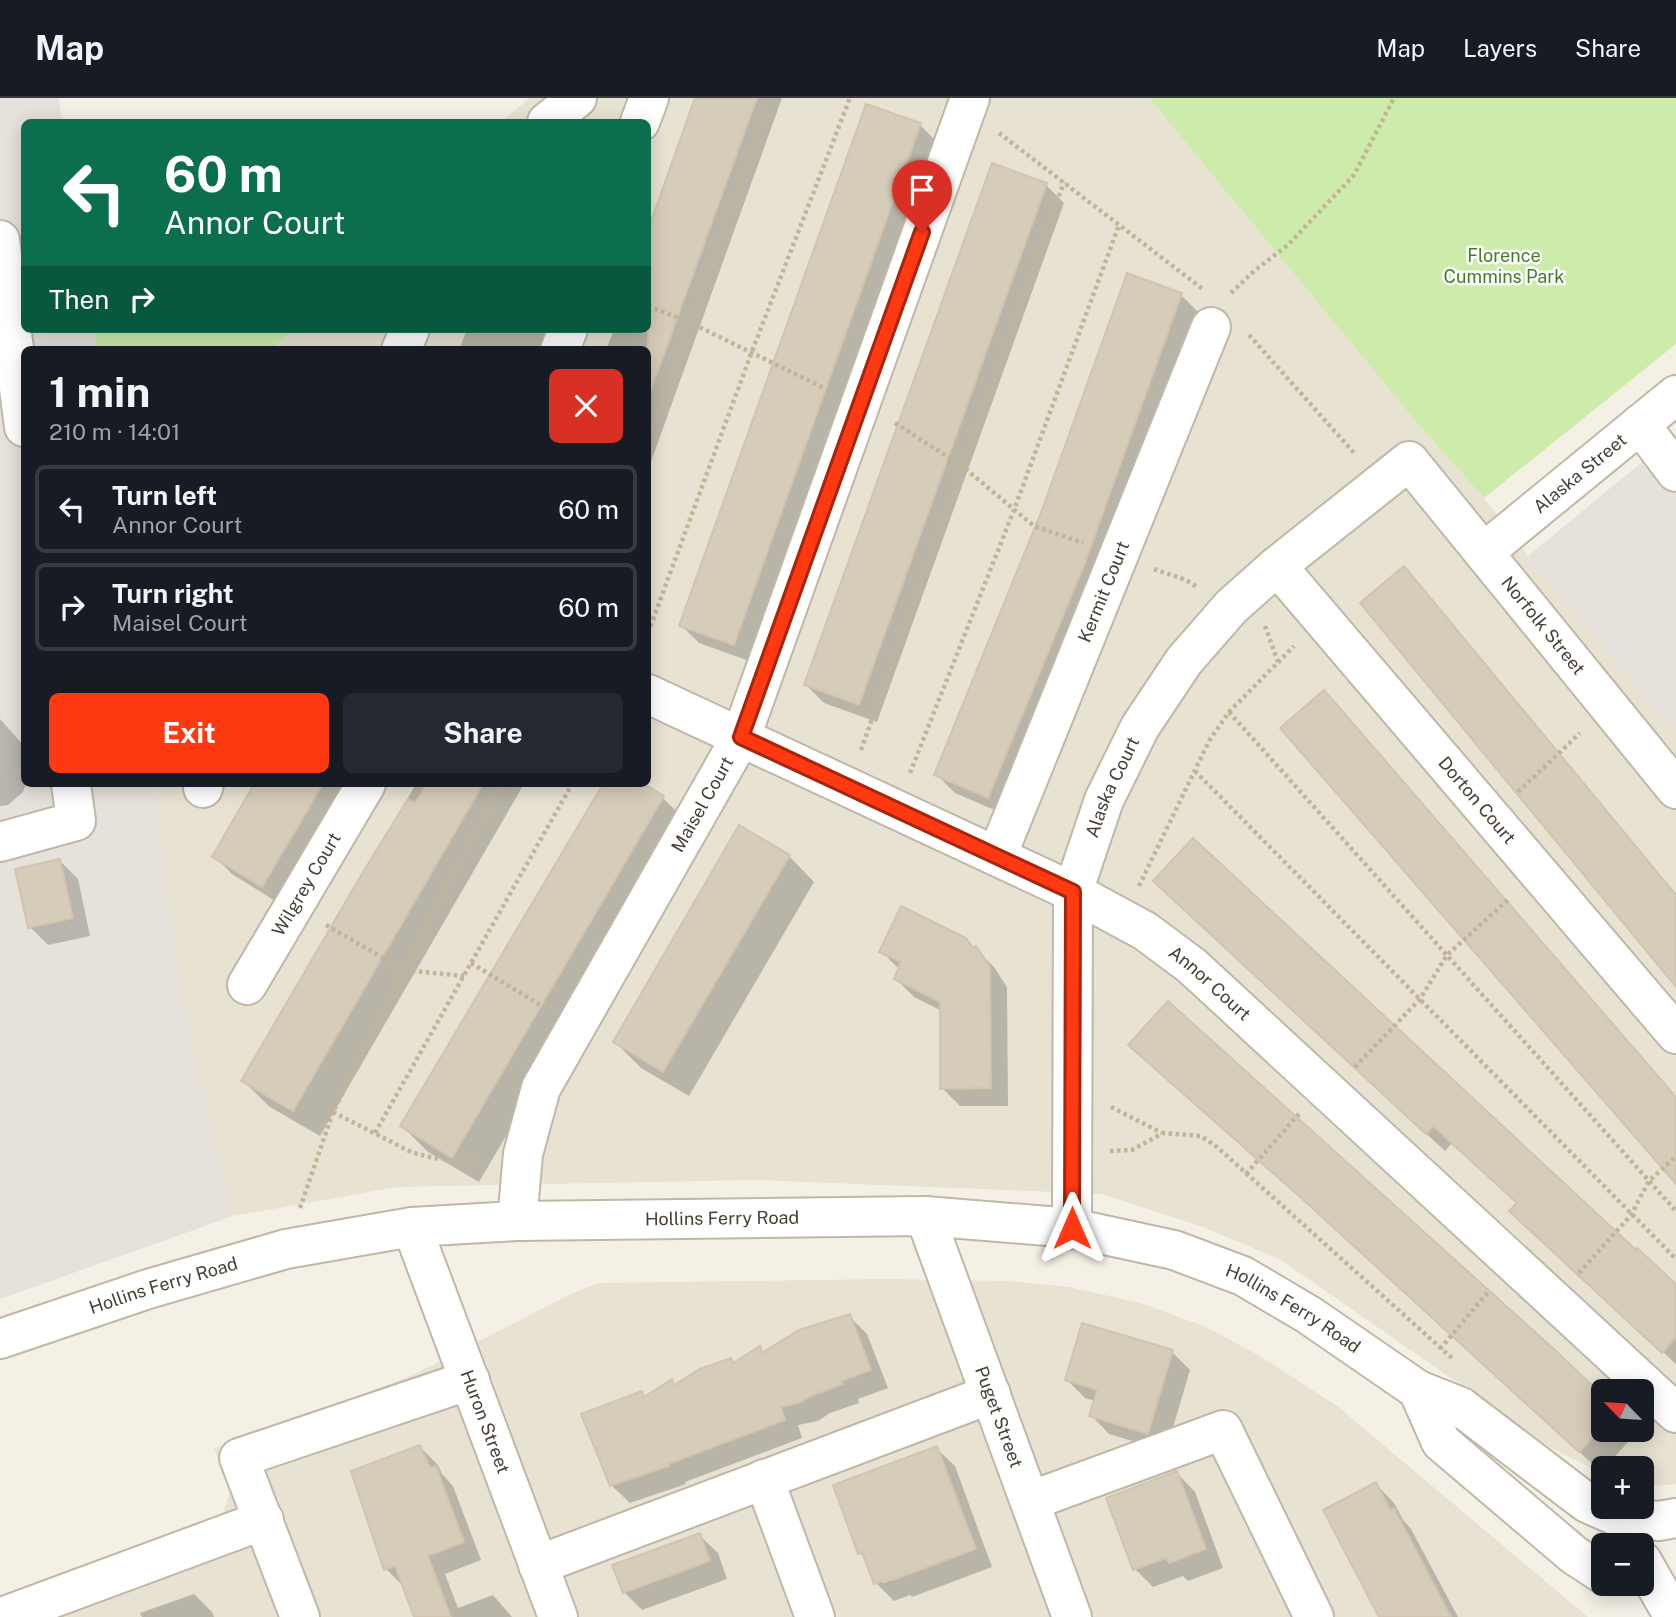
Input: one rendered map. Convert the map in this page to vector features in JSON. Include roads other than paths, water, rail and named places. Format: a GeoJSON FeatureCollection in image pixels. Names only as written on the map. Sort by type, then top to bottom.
{"type":"FeatureCollection","features":[{"type":"Feature","properties":{"kind":"street"},"geometry":{"type":"LineString","coordinates":[[551,119],[577,98]]}},
{"type":"Feature","properties":{"kind":"street"},"geometry":{"type":"LineString","coordinates":[[641,119],[649,98]]}},
{"type":"Feature","properties":{"kind":"street","name":"Maisel Court"},"geometry":{"type":"LineString","coordinates":[[517,1221],[530,1122],[541,1088],[741,737],[968,103]]}},
{"type":"Feature","properties":{"kind":"street"},"geometry":{"type":"LineString","coordinates":[[0,240],[21,404]]}},
{"type":"Feature","properties":{"kind":"street","name":"Kermit Court"},"geometry":{"type":"LineString","coordinates":[[997,856],[1119,556],[1227,321]]}},
{"type":"Feature","properties":{"kind":"street","name":"Alaska Street"},"geometry":{"type":"LineString","coordinates":[[1483,552],[1676,395]]}},
{"type":"Feature","properties":{"kind":"street"},"geometry":{"type":"LineString","coordinates":[[1640,424],[1676,472]]}},
{"type":"Feature","properties":{"kind":"street","name":"Norfolk Street"},"geometry":{"type":"LineString","coordinates":[[1395,472],[1483,552],[1676,789]]}},
{"type":"Feature","properties":{"kind":"street","name":"Alaska Court"},"geometry":{"type":"LineString","coordinates":[[1072,1228],[1073,892],[1104,800],[1140,727],[1185,661],[1231,607],[1277,566],[1395,472]]}},
{"type":"Feature","properties":{"kind":"street","name":"Dorton Court"},"geometry":{"type":"LineString","coordinates":[[1277,566],[1676,1034]]}},
{"type":"Feature","properties":{"kind":"street","name":"Annor Court"},"geometry":{"type":"LineString","coordinates":[[651,695],[1073,892],[1145,931],[1192,966],[1676,1413]]}},
{"type":"Feature","properties":{"kind":"street"},"geometry":{"type":"LineString","coordinates":[[0,842],[76,821],[71,787]]}},
{"type":"Feature","properties":{"kind":"street","name":"Wilgrey Court"},"geometry":{"type":"LineString","coordinates":[[247,985],[364,787]]}},
{"type":"Feature","properties":{"kind":"street","name":"Hollins Ferry Road"},"geometry":{"type":"LineString","coordinates":[[0,1339],[148,1289],[286,1249],[412,1227],[517,1221],[925,1216],[1072,1228],[1174,1250],[1244,1276],[1309,1315],[1418,1390],[1461,1407],[1581,1499],[1641,1525]]}},
{"type":"Feature","properties":{"kind":"street","name":"Puget Street"},"geometry":{"type":"LineString","coordinates":[[925,1216],[1072,1617]]}},
{"type":"Feature","properties":{"kind":"street","name":"Huron Street"},"geometry":{"type":"LineString","coordinates":[[412,1227],[558,1617]]}},
{"type":"Feature","properties":{"kind":"street"},"geometry":{"type":"LineString","coordinates":[[300,1617],[239,1458],[470,1380]]}},
{"type":"Feature","properties":{"kind":"street"},"geometry":{"type":"LineString","coordinates":[[1418,1390],[1441,1442],[1574,1555],[1591,1566]]}},
{"type":"Feature","properties":{"kind":"street"},"geometry":{"type":"LineString","coordinates":[[538,1565],[991,1394]]}},
{"type":"Feature","properties":{"kind":"street"},"geometry":{"type":"LineString","coordinates":[[1030,1501],[1223,1430],[1314,1617]]}},
{"type":"Feature","properties":{"kind":"street"},"geometry":{"type":"LineString","coordinates":[[764,1479],[815,1617]]}},
{"type":"Feature","properties":{"kind":"street"},"geometry":{"type":"LineString","coordinates":[[2,1617],[43,1610],[264,1520]]}},
{"type":"Feature","properties":{"kind":"park label","name":"Florence Cummins Park"},"geometry":{"type":"Point","coordinates":[1504,266]}}]}
